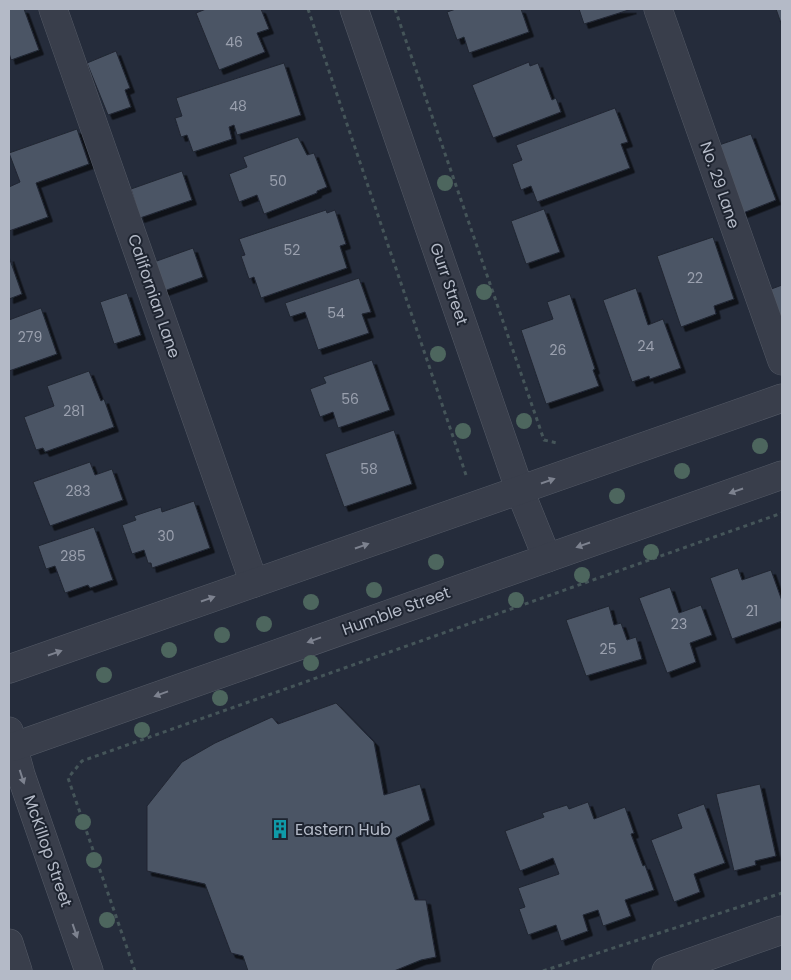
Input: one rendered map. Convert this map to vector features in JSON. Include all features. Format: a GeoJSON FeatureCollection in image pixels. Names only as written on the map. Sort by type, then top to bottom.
{"type":"FeatureCollection","features":[{"type":"Feature","properties":{"kind":"street","name":"Californian Lane"},"geometry":{"type":"LineString","coordinates":[[53,9],[254,583]]}},
{"type":"Feature","properties":{"kind":"street","name":"Gurr Street"},"geometry":{"type":"LineString","coordinates":[[354,9],[520,491],[547,558]]}},
{"type":"Feature","properties":{"kind":"street","name":"No. 29 Lane"},"geometry":{"type":"LineString","coordinates":[[658,9],[782,361]]}},
{"type":"Feature","properties":{"kind":"street"},"geometry":{"type":"LineString","coordinates":[[9,669],[782,398]]}},
{"type":"Feature","properties":{"kind":"street","name":"Humble Street"},"geometry":{"type":"LineString","coordinates":[[10,742],[547,558],[782,475]]}},
{"type":"Feature","properties":{"kind":"street","name":"McKillop Street"},"geometry":{"type":"LineString","coordinates":[[10,742],[89,971]]}},
{"type":"Feature","properties":{"kind":"street"},"geometry":{"type":"LineString","coordinates":[[666,971],[782,930]]}},
{"type":"Feature","properties":{"kind":"street"},"geometry":{"type":"LineString","coordinates":[[9,943],[18,971]]}},
{"type":"Feature","properties":{"kind":"path"},"geometry":{"type":"LineString","coordinates":[[308,9],[466,475],[464,480]]}},
{"type":"Feature","properties":{"kind":"path"},"geometry":{"type":"LineString","coordinates":[[395,9],[544,440],[558,443]]}},
{"type":"Feature","properties":{"kind":"path"},"geometry":{"type":"LineString","coordinates":[[135,971],[68,778],[82,761],[782,513]]}},
{"type":"Feature","properties":{"kind":"path"},"geometry":{"type":"LineString","coordinates":[[543,971],[782,893]]}},
{"type":"Feature","properties":{"kind":"building"},"geometry":{"type":"Polygon","coordinates":[[[9,9],[24,9],[39,50],[11,60],[9,53],[9,9]]]}},
{"type":"Feature","properties":{"kind":"building"},"geometry":{"type":"Polygon","coordinates":[[[206,9],[261,9],[269,29],[257,33],[265,52],[219,70],[196,13],[206,9]]]}},
{"type":"Feature","properties":{"kind":"building"},"geometry":{"type":"Polygon","coordinates":[[[456,9],[521,9],[529,32],[469,53],[464,37],[457,40],[447,12],[456,9]]]}},
{"type":"Feature","properties":{"kind":"building"},"geometry":{"type":"Polygon","coordinates":[[[579,9],[632,9],[584,24],[579,9]]]}},
{"type":"Feature","properties":{"kind":"building"},"geometry":{"type":"Polygon","coordinates":[[[776,9],[782,9],[782,26],[776,9]]]}},
{"type":"Feature","properties":{"kind":"building"},"geometry":{"type":"Polygon","coordinates":[[[116,51],[130,88],[125,90],[131,107],[108,115],[87,63],[116,51]]]}},
{"type":"Feature","properties":{"kind":"building"},"geometry":{"type":"Polygon","coordinates":[[[529,62],[530,66],[538,63],[552,100],[556,98],[561,112],[493,138],[472,85],[529,62]]]}},
{"type":"Feature","properties":{"kind":"building"},"geometry":{"type":"Polygon","coordinates":[[[284,63],[301,115],[237,135],[234,125],[229,127],[232,139],[193,152],[187,135],[181,137],[175,118],[182,116],[176,98],[284,63]]]}},
{"type":"Feature","properties":{"kind":"building"},"geometry":{"type":"Polygon","coordinates":[[[615,108],[628,142],[621,144],[630,168],[537,202],[531,186],[521,190],[512,164],[522,160],[516,145],[615,108]]]}},
{"type":"Feature","properties":{"kind":"building"},"geometry":{"type":"Polygon","coordinates":[[[77,129],[89,164],[36,183],[48,217],[9,231],[9,187],[20,182],[9,153],[77,129]]]}},
{"type":"Feature","properties":{"kind":"building"},"geometry":{"type":"Polygon","coordinates":[[[751,134],[776,200],[743,213],[719,145],[751,134]]]}},
{"type":"Feature","properties":{"kind":"building"},"geometry":{"type":"Polygon","coordinates":[[[298,137],[307,155],[314,153],[327,187],[317,191],[317,193],[264,214],[257,195],[239,202],[229,174],[247,167],[243,157],[298,137]]]}},
{"type":"Feature","properties":{"kind":"building"},"geometry":{"type":"Polygon","coordinates":[[[182,171],[192,200],[140,218],[131,189],[182,171]]]}},
{"type":"Feature","properties":{"kind":"building"},"geometry":{"type":"Polygon","coordinates":[[[544,209],[560,252],[526,264],[511,221],[544,209]]]}},
{"type":"Feature","properties":{"kind":"building"},"geometry":{"type":"Polygon","coordinates":[[[326,210],[327,213],[335,210],[346,244],[340,246],[347,268],[261,298],[254,277],[249,279],[241,256],[245,255],[239,239],[326,210]]]}},
{"type":"Feature","properties":{"kind":"building"},"geometry":{"type":"Polygon","coordinates":[[[713,237],[734,299],[714,306],[716,314],[681,327],[657,256],[713,237]]]}},
{"type":"Feature","properties":{"kind":"building"},"geometry":{"type":"Polygon","coordinates":[[[193,248],[203,277],[164,291],[154,262],[193,248]]]}},
{"type":"Feature","properties":{"kind":"building"},"geometry":{"type":"Polygon","coordinates":[[[9,257],[22,294],[9,299],[9,257]]]}},
{"type":"Feature","properties":{"kind":"building"},"geometry":{"type":"Polygon","coordinates":[[[359,278],[371,312],[362,314],[369,333],[318,350],[305,312],[290,317],[285,303],[359,278]]]}},
{"type":"Feature","properties":{"kind":"building"},"geometry":{"type":"Polygon","coordinates":[[[782,285],[782,332],[766,291],[782,285]]]}},
{"type":"Feature","properties":{"kind":"building"},"geometry":{"type":"Polygon","coordinates":[[[636,288],[648,325],[663,319],[681,368],[650,379],[649,376],[632,382],[603,300],[636,288]]]}},
{"type":"Feature","properties":{"kind":"building"},"geometry":{"type":"Polygon","coordinates":[[[127,293],[141,335],[114,344],[100,302],[127,293]]]}},
{"type":"Feature","properties":{"kind":"building"},"geometry":{"type":"Polygon","coordinates":[[[570,294],[599,386],[546,404],[521,330],[553,319],[547,302],[570,294]]]}},
{"type":"Feature","properties":{"kind":"building"},"geometry":{"type":"Polygon","coordinates":[[[41,308],[57,354],[9,371],[9,320],[41,308]]]}},
{"type":"Feature","properties":{"kind":"building"},"geometry":{"type":"Polygon","coordinates":[[[372,360],[390,410],[338,428],[333,412],[320,417],[310,389],[326,383],[323,377],[372,360]]]}},
{"type":"Feature","properties":{"kind":"building"},"geometry":{"type":"Polygon","coordinates":[[[89,371],[101,401],[104,399],[114,427],[45,452],[43,448],[36,450],[24,417],[54,406],[47,386],[89,371]]]}},
{"type":"Feature","properties":{"kind":"building"},"geometry":{"type":"Polygon","coordinates":[[[394,430],[412,484],[344,507],[325,454],[394,430]]]}},
{"type":"Feature","properties":{"kind":"building"},"geometry":{"type":"Polygon","coordinates":[[[90,462],[95,475],[112,469],[123,500],[50,526],[33,482],[90,462]]]}},
{"type":"Feature","properties":{"kind":"building"},"geometry":{"type":"Polygon","coordinates":[[[194,501],[210,548],[152,568],[151,563],[148,563],[144,550],[132,554],[122,525],[136,520],[134,516],[161,507],[162,512],[194,501]]]}},
{"type":"Feature","properties":{"kind":"building"},"geometry":{"type":"Polygon","coordinates":[[[94,527],[113,580],[90,588],[88,585],[65,593],[55,566],[46,569],[38,546],[94,527]]]}},
{"type":"Feature","properties":{"kind":"building"},"geometry":{"type":"Polygon","coordinates":[[[738,568],[742,580],[771,570],[782,601],[782,621],[732,639],[710,578],[738,568]]]}},
{"type":"Feature","properties":{"kind":"building"},"geometry":{"type":"Polygon","coordinates":[[[670,587],[679,613],[701,605],[712,635],[690,643],[696,662],[667,673],[639,598],[670,587]]]}},
{"type":"Feature","properties":{"kind":"building"},"geometry":{"type":"Polygon","coordinates":[[[609,606],[614,625],[621,623],[627,640],[636,637],[642,659],[586,676],[566,620],[609,606]]]}},
{"type":"Feature","properties":{"kind":"building","name":"Eastern Hub"},"geometry":{"type":"Polygon","coordinates":[[[336,703],[374,742],[384,795],[420,784],[430,820],[396,838],[415,900],[426,900],[436,957],[421,960],[394,971],[248,971],[243,956],[231,953],[205,884],[147,871],[147,806],[182,762],[215,743],[272,717],[278,724],[336,703]]]}},
{"type":"Feature","properties":{"kind":"building"},"geometry":{"type":"Polygon","coordinates":[[[760,784],[776,856],[755,861],[756,865],[734,871],[716,794],[760,784]]]}},
{"type":"Feature","properties":{"kind":"building"},"geometry":{"type":"Polygon","coordinates":[[[588,802],[594,819],[625,807],[634,833],[631,834],[654,890],[625,900],[631,916],[603,926],[598,910],[583,915],[588,931],[561,941],[556,925],[528,935],[519,909],[525,907],[518,888],[559,874],[553,858],[520,871],[505,831],[544,817],[542,813],[567,805],[569,809],[588,802]]]}},
{"type":"Feature","properties":{"kind":"building"},"geometry":{"type":"Polygon","coordinates":[[[704,804],[725,863],[694,874],[700,892],[674,902],[651,840],[682,828],[677,814],[704,804]]]}},
{"type":"Feature","properties":{"kind":"place","name":"Eastern Hub"},"geometry":{"type":"Point","coordinates":[280,829]}}]}
